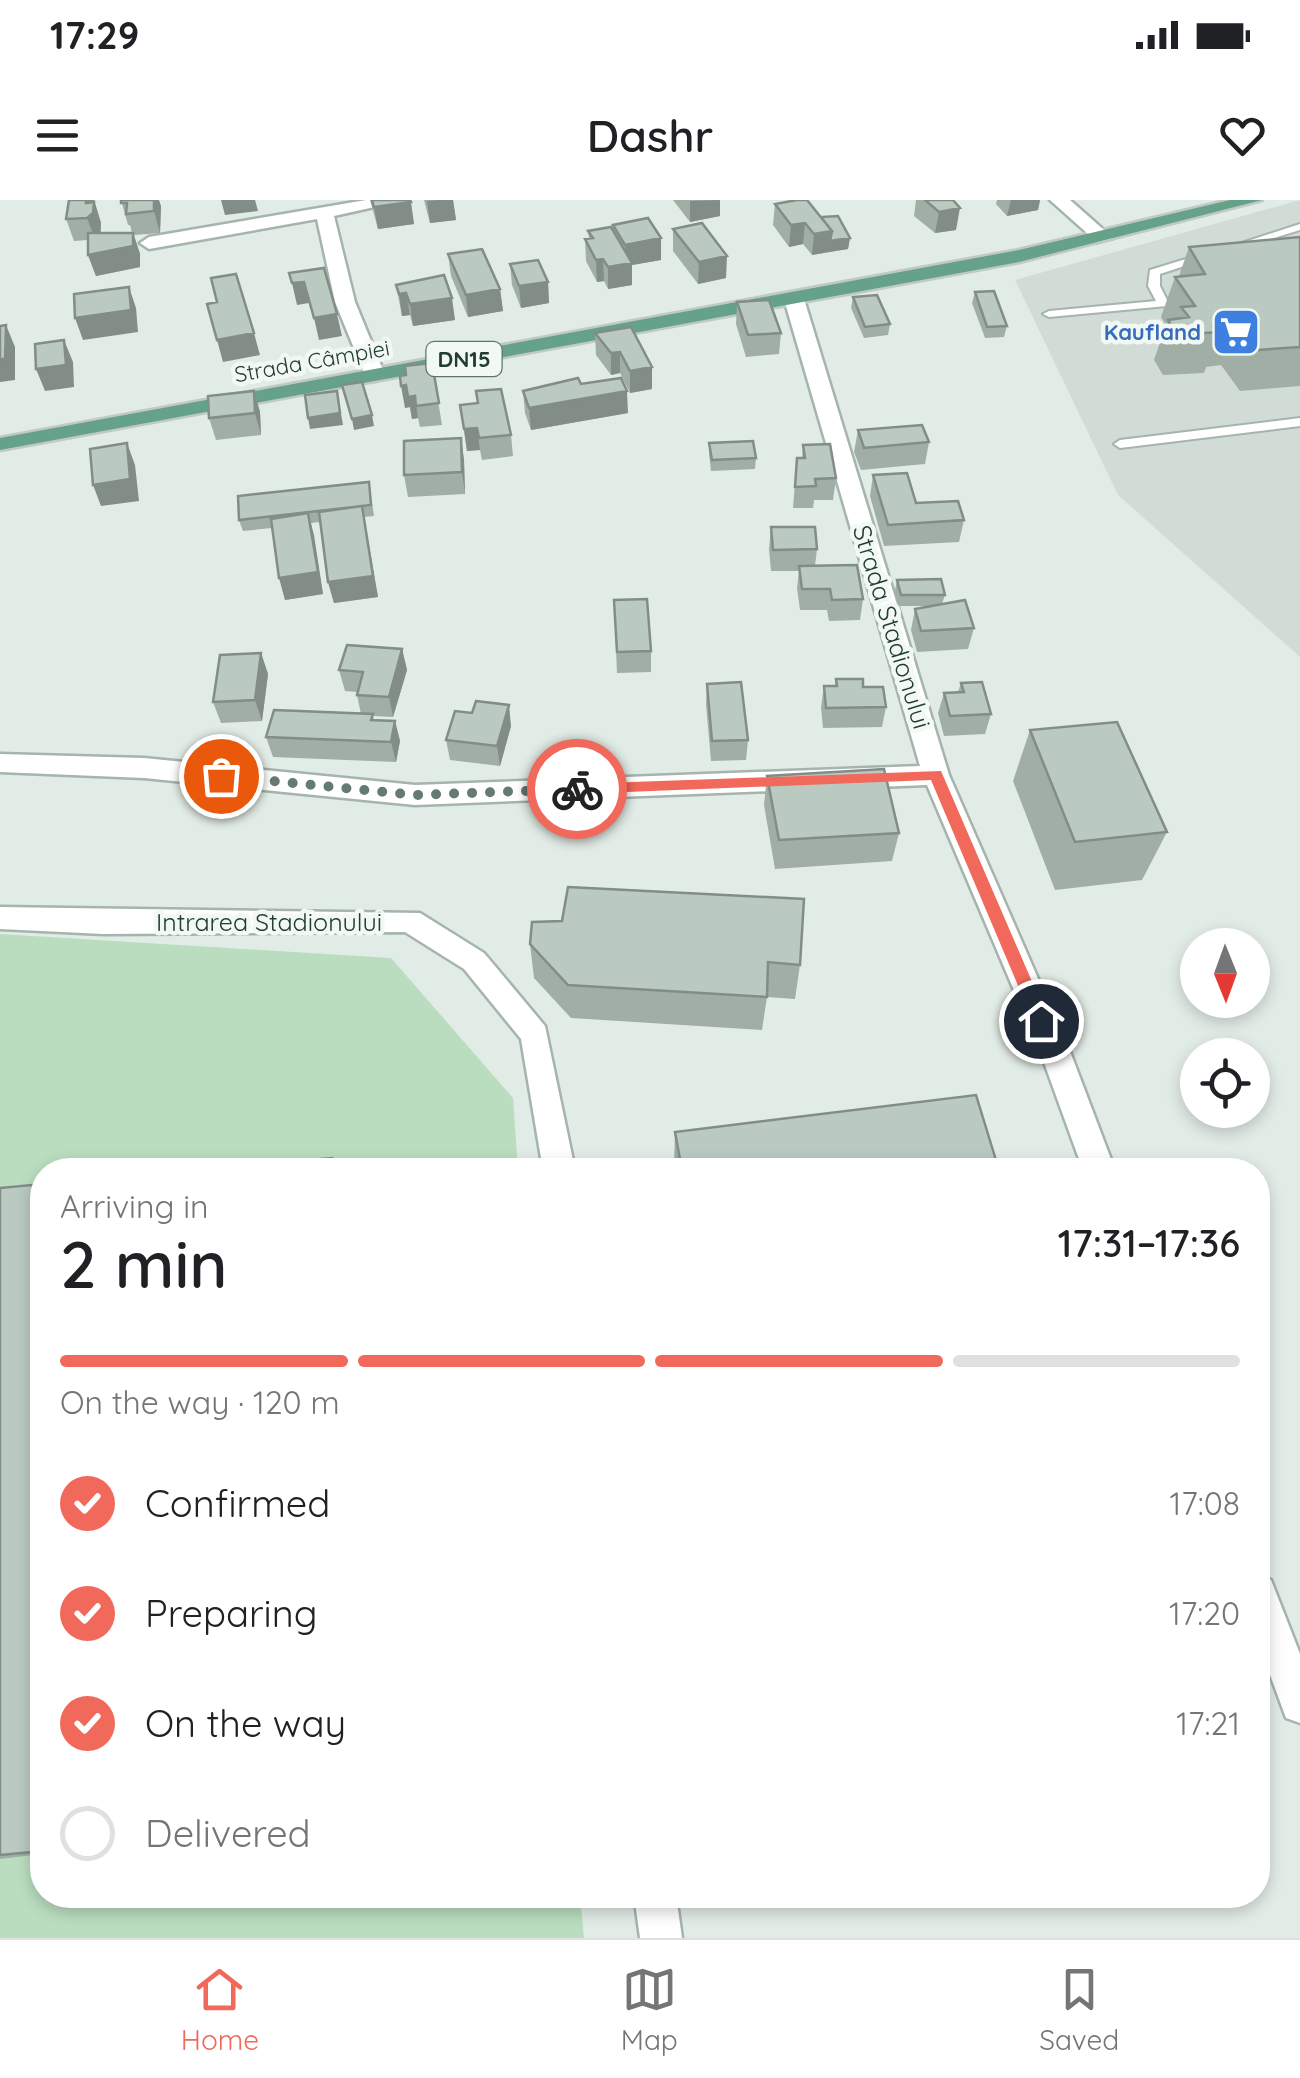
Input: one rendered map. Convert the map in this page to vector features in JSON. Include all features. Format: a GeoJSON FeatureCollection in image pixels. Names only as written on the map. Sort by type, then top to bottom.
{"type":"FeatureCollection","features":[{"type":"Feature","properties":{"kind":"main road","name":"DN15"},"geometry":{"type":"LineString","coordinates":[[1104,238],[1244,201]]}},
{"type":"Feature","properties":{"kind":"main road","name":"Strada Câmpiei"},"geometry":{"type":"LineString","coordinates":[[0,444],[794,299],[1104,238]]}},
{"type":"Feature","properties":{"kind":"street"},"geometry":{"type":"LineString","coordinates":[[149,242],[397,200]]}},
{"type":"Feature","properties":{"kind":"street"},"geometry":{"type":"LineString","coordinates":[[1059,200],[1104,238]]}},
{"type":"Feature","properties":{"kind":"street"},"geometry":{"type":"LineString","coordinates":[[324,212],[345,302],[375,375]]}},
{"type":"Feature","properties":{"kind":"street","name":"Strada Stadionului"},"geometry":{"type":"LineString","coordinates":[[794,299],[936,775],[1056,1054],[1095,1158]]}},
{"type":"Feature","properties":{"kind":"street"},"geometry":{"type":"LineString","coordinates":[[0,764],[144,768],[415,795],[936,775]]}},
{"type":"Feature","properties":{"kind":"street","name":"Intrarea Stadionului"},"geometry":{"type":"LineString","coordinates":[[0,918],[102,924],[410,921],[474,961],[535,1035],[557,1158]]}},
{"type":"Feature","properties":{"kind":"street"},"geometry":{"type":"LineString","coordinates":[[1270,1624],[1300,1704]]}},
{"type":"Feature","properties":{"kind":"street"},"geometry":{"type":"LineString","coordinates":[[657,1908],[661,1938]]}},
{"type":"Feature","properties":{"kind":"lane"},"geometry":{"type":"LineString","coordinates":[[1154,272],[1300,226]]}},
{"type":"Feature","properties":{"kind":"lane"},"geometry":{"type":"LineString","coordinates":[[1154,272],[1209,267]]}},
{"type":"Feature","properties":{"kind":"lane"},"geometry":{"type":"LineString","coordinates":[[1049,314],[1163,304],[1154,286],[1154,272]]}},
{"type":"Feature","properties":{"kind":"lane"},"geometry":{"type":"LineString","coordinates":[[1120,444],[1300,422]]}},
{"type":"Feature","properties":{"kind":"shaded area"},"geometry":{"type":"Polygon","coordinates":[[[1300,200],[1300,657],[1118,495],[1015,280],[1300,200]]]}},
{"type":"Feature","properties":{"kind":"green space"},"geometry":{"type":"Polygon","coordinates":[[[0,934],[391,958],[513,1098],[517,1158],[30,1158],[30,1908],[581,1908],[584,1938],[0,1938],[0,934]]]}},
{"type":"Feature","properties":{"kind":"building"},"geometry":{"type":"Polygon","coordinates":[[[69,200],[94,202],[93,213],[87,218],[66,219],[69,200]]]}},
{"type":"Feature","properties":{"kind":"building"},"geometry":{"type":"Polygon","coordinates":[[[121,200],[154,200],[154,211],[126,214],[127,203],[121,200]]]}},
{"type":"Feature","properties":{"kind":"building"},"geometry":{"type":"Polygon","coordinates":[[[372,200],[410,200],[411,202],[374,207],[372,200]]]}},
{"type":"Feature","properties":{"kind":"building"},"geometry":{"type":"Polygon","coordinates":[[[807,200],[832,231],[814,234],[805,223],[791,225],[775,204],[807,200]]]}},
{"type":"Feature","properties":{"kind":"building"},"geometry":{"type":"Polygon","coordinates":[[[925,200],[953,200],[960,208],[939,212],[925,200]]]}},
{"type":"Feature","properties":{"kind":"building"},"geometry":{"type":"Polygon","coordinates":[[[838,216],[850,238],[830,241],[832,231],[821,217],[838,216]]]}},
{"type":"Feature","properties":{"kind":"building"},"geometry":{"type":"Polygon","coordinates":[[[648,218],[661,238],[625,245],[613,225],[648,218]]]}},
{"type":"Feature","properties":{"kind":"building"},"geometry":{"type":"Polygon","coordinates":[[[702,223],[727,256],[699,262],[673,229],[702,223]]]}},
{"type":"Feature","properties":{"kind":"building"},"geometry":{"type":"Polygon","coordinates":[[[611,227],[632,263],[608,267],[603,259],[596,260],[585,239],[593,238],[588,231],[611,227]]]}},
{"type":"Feature","properties":{"kind":"building"},"geometry":{"type":"Polygon","coordinates":[[[88,233],[133,233],[133,246],[88,255],[88,233]]]}},
{"type":"Feature","properties":{"kind":"building"},"geometry":{"type":"Polygon","coordinates":[[[1300,237],[1300,347],[1257,350],[1237,325],[1214,327],[1219,332],[1177,335],[1168,320],[1189,317],[1181,307],[1195,306],[1175,277],[1205,274],[1189,247],[1300,237]]]}},
{"type":"Feature","properties":{"kind":"building"},"geometry":{"type":"Polygon","coordinates":[[[482,249],[500,289],[466,295],[448,254],[482,249]]]}},
{"type":"Feature","properties":{"kind":"building"},"geometry":{"type":"Polygon","coordinates":[[[538,260],[548,282],[519,286],[510,264],[538,260]]]}},
{"type":"Feature","properties":{"kind":"building"},"geometry":{"type":"Polygon","coordinates":[[[324,268],[337,314],[314,318],[304,282],[292,283],[289,273],[324,268]]]}},
{"type":"Feature","properties":{"kind":"building"},"geometry":{"type":"Polygon","coordinates":[[[236,274],[254,333],[217,340],[207,304],[217,302],[211,278],[236,274]]]}},
{"type":"Feature","properties":{"kind":"building"},"geometry":{"type":"Polygon","coordinates":[[[444,275],[452,298],[410,304],[406,293],[399,294],[396,285],[444,275]]]}},
{"type":"Feature","properties":{"kind":"building"},"geometry":{"type":"Polygon","coordinates":[[[129,287],[131,310],[75,318],[74,294],[129,287]]]}},
{"type":"Feature","properties":{"kind":"building"},"geometry":{"type":"Polygon","coordinates":[[[994,291],[1007,326],[987,327],[975,292],[994,291]]]}},
{"type":"Feature","properties":{"kind":"building"},"geometry":{"type":"Polygon","coordinates":[[[877,295],[890,324],[865,327],[853,297],[877,295]]]}},
{"type":"Feature","properties":{"kind":"building"},"geometry":{"type":"Polygon","coordinates":[[[769,300],[781,333],[748,335],[737,302],[769,300]]]}},
{"type":"Feature","properties":{"kind":"building"},"geometry":{"type":"Polygon","coordinates":[[[6,325],[5,359],[0,359],[0,326],[6,325]]]}},
{"type":"Feature","properties":{"kind":"building"},"geometry":{"type":"Polygon","coordinates":[[[631,327],[652,367],[630,371],[620,352],[611,353],[595,333],[631,327]]]}},
{"type":"Feature","properties":{"kind":"building"},"geometry":{"type":"Polygon","coordinates":[[[64,340],[66,365],[36,369],[35,344],[64,340]]]}},
{"type":"Feature","properties":{"kind":"building"},"geometry":{"type":"Polygon","coordinates":[[[432,363],[439,403],[416,406],[415,396],[408,397],[406,385],[401,386],[400,376],[406,375],[405,366],[432,363]]]}},
{"type":"Feature","properties":{"kind":"building"},"geometry":{"type":"Polygon","coordinates":[[[578,378],[581,384],[621,378],[627,391],[529,408],[523,391],[578,378]]]}},
{"type":"Feature","properties":{"kind":"building"},"geometry":{"type":"Polygon","coordinates":[[[362,382],[372,415],[352,419],[342,385],[362,382]]]}},
{"type":"Feature","properties":{"kind":"building"},"geometry":{"type":"Polygon","coordinates":[[[501,389],[511,435],[479,438],[477,428],[464,429],[460,405],[478,403],[476,391],[501,389]]]}},
{"type":"Feature","properties":{"kind":"building"},"geometry":{"type":"Polygon","coordinates":[[[254,391],[255,413],[209,418],[208,396],[254,391]]]}},
{"type":"Feature","properties":{"kind":"building"},"geometry":{"type":"Polygon","coordinates":[[[337,391],[340,413],[308,418],[305,395],[337,391]]]}},
{"type":"Feature","properties":{"kind":"building"},"geometry":{"type":"Polygon","coordinates":[[[922,425],[929,442],[864,448],[858,430],[922,425]]]}},
{"type":"Feature","properties":{"kind":"building"},"geometry":{"type":"Polygon","coordinates":[[[461,438],[462,472],[404,475],[404,441],[461,438]]]}},
{"type":"Feature","properties":{"kind":"building"},"geometry":{"type":"Polygon","coordinates":[[[753,441],[756,458],[712,460],[709,443],[753,441]]]}},
{"type":"Feature","properties":{"kind":"building"},"geometry":{"type":"Polygon","coordinates":[[[127,443],[130,479],[93,485],[90,449],[127,443]]]}},
{"type":"Feature","properties":{"kind":"building"},"geometry":{"type":"Polygon","coordinates":[[[830,444],[836,478],[815,479],[816,486],[795,487],[797,458],[805,458],[803,445],[830,444]]]}},
{"type":"Feature","properties":{"kind":"building"},"geometry":{"type":"Polygon","coordinates":[[[907,473],[916,503],[958,501],[964,520],[888,525],[873,475],[907,473]]]}},
{"type":"Feature","properties":{"kind":"building"},"geometry":{"type":"Polygon","coordinates":[[[369,482],[371,505],[239,520],[238,496],[369,482]]]}},
{"type":"Feature","properties":{"kind":"building"},"geometry":{"type":"Polygon","coordinates":[[[362,506],[373,576],[328,582],[319,512],[362,506]]]}},
{"type":"Feature","properties":{"kind":"building"},"geometry":{"type":"Polygon","coordinates":[[[308,513],[318,572],[279,578],[271,519],[308,513]]]}},
{"type":"Feature","properties":{"kind":"building"},"geometry":{"type":"Polygon","coordinates":[[[771,527],[815,527],[817,549],[773,550],[771,527]]]}},
{"type":"Feature","properties":{"kind":"building"},"geometry":{"type":"Polygon","coordinates":[[[857,565],[863,599],[832,600],[830,589],[802,589],[799,566],[857,565]]]}},
{"type":"Feature","properties":{"kind":"building"},"geometry":{"type":"Polygon","coordinates":[[[941,579],[945,595],[901,595],[897,580],[941,579]]]}},
{"type":"Feature","properties":{"kind":"building"},"geometry":{"type":"Polygon","coordinates":[[[647,599],[651,651],[617,652],[614,600],[647,599]]]}},
{"type":"Feature","properties":{"kind":"building"},"geometry":{"type":"Polygon","coordinates":[[[965,600],[974,628],[921,631],[915,609],[965,600]]]}},
{"type":"Feature","properties":{"kind":"building"},"geometry":{"type":"Polygon","coordinates":[[[347,645],[402,649],[389,697],[357,695],[363,672],[339,670],[347,645]]]}},
{"type":"Feature","properties":{"kind":"building"},"geometry":{"type":"Polygon","coordinates":[[[261,653],[255,700],[213,702],[220,655],[261,653]]]}},
{"type":"Feature","properties":{"kind":"building"},"geometry":{"type":"Polygon","coordinates":[[[836,679],[863,679],[863,687],[883,687],[886,707],[826,708],[824,686],[837,686],[836,679]]]}},
{"type":"Feature","properties":{"kind":"building"},"geometry":{"type":"Polygon","coordinates":[[[741,682],[748,740],[712,741],[707,684],[741,682]]]}},
{"type":"Feature","properties":{"kind":"building"},"geometry":{"type":"Polygon","coordinates":[[[982,682],[991,714],[950,716],[944,693],[964,692],[961,683],[982,682]]]}},
{"type":"Feature","properties":{"kind":"building"},"geometry":{"type":"Polygon","coordinates":[[[476,701],[509,705],[497,746],[446,740],[455,711],[472,713],[476,701]]]}},
{"type":"Feature","properties":{"kind":"building"},"geometry":{"type":"Polygon","coordinates":[[[274,710],[373,714],[371,720],[395,721],[391,742],[266,737],[274,710]]]}},
{"type":"Feature","properties":{"kind":"building"},"geometry":{"type":"Polygon","coordinates":[[[1117,722],[1167,832],[1075,842],[1030,730],[1117,722]]]}},
{"type":"Feature","properties":{"kind":"building"},"geometry":{"type":"Polygon","coordinates":[[[884,769],[899,833],[779,840],[767,776],[884,769]]]}},
{"type":"Feature","properties":{"kind":"building"},"geometry":{"type":"Polygon","coordinates":[[[568,887],[804,899],[800,965],[768,962],[767,997],[568,985],[530,944],[532,922],[562,921],[568,887]]]}},
{"type":"Feature","properties":{"kind":"building"},"geometry":{"type":"Polygon","coordinates":[[[976,1095],[995,1158],[680,1158],[675,1132],[976,1095]]]}},
{"type":"Feature","properties":{"kind":"building"},"geometry":{"type":"Polygon","coordinates":[[[30,1185],[30,1852],[0,1855],[0,1188],[30,1185]]]}},
{"type":"Feature","properties":{"kind":"way so far"},"geometry":{"type":"LineString","coordinates":[[221,776],[415,795],[577,789]]}},
{"type":"Feature","properties":{"kind":"place","name":"Kaufland"},"geometry":{"type":"Point","coordinates":[1236,332]}},
{"type":"Feature","properties":{"kind":"route"},"geometry":{"type":"LineString","coordinates":[[577,789],[936,775],[1041,1021]]}}]}
